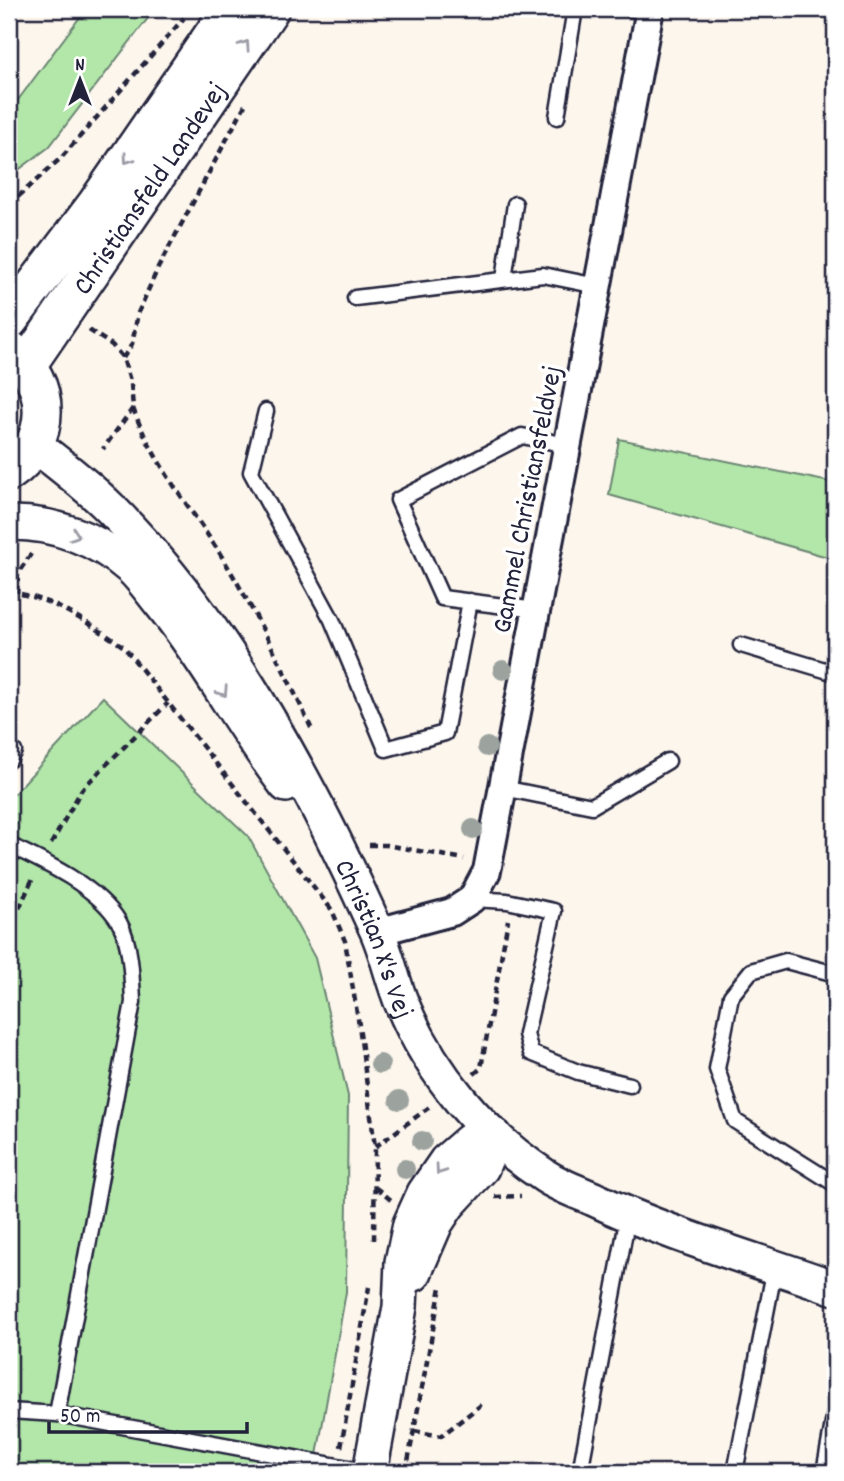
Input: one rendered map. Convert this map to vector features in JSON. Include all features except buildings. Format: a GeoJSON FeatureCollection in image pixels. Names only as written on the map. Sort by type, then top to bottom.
{"type":"FeatureCollection","features":[{"type":"Feature","properties":{"kind":"main road","name":"Christiansfeld Landevej"},"geometry":{"type":"LineString","coordinates":[[9,320],[96,205],[231,9]]}},
{"type":"Feature","properties":{"kind":"main road","name":"Christiansfeld Landevej"},"geometry":{"type":"LineString","coordinates":[[18,357],[270,9]]}},
{"type":"Feature","properties":{"kind":"main road"},"geometry":{"type":"LineString","coordinates":[[9,472],[27,457],[35,444],[43,418],[40,390],[18,357]]}},
{"type":"Feature","properties":{"kind":"street","name":"Gammel Christiansfeldvej"},"geometry":{"type":"LineString","coordinates":[[472,899],[487,871],[503,788],[597,286],[643,10]]}},
{"type":"Feature","properties":{"kind":"street","name":"Christian X's Vej"},"geometry":{"type":"LineString","coordinates":[[35,444],[108,505],[156,557],[208,623],[245,679],[353,850],[377,932],[403,1006],[426,1051],[452,1091],[495,1136],[546,1177],[628,1216],[835,1288]]}},
{"type":"Feature","properties":{"kind":"street"},"geometry":{"type":"LineString","coordinates":[[9,523],[55,528],[93,542],[132,569],[186,635],[263,755],[353,850]]}},
{"type":"Feature","properties":{"kind":"street"},"geometry":{"type":"LineString","coordinates":[[377,932],[452,912],[472,899]]}},
{"type":"Feature","properties":{"kind":"street"},"geometry":{"type":"LineString","coordinates":[[359,1470],[400,1307],[402,1262],[410,1224],[424,1193],[446,1161],[469,1141],[495,1136]]}},
{"type":"Feature","properties":{"kind":"lane"},"geometry":{"type":"LineString","coordinates":[[557,117],[575,9]]}},
{"type":"Feature","properties":{"kind":"lane"},"geometry":{"type":"LineString","coordinates":[[504,279],[515,204]]}},
{"type":"Feature","properties":{"kind":"lane"},"geometry":{"type":"LineString","coordinates":[[355,298],[542,275],[597,286]]}},
{"type":"Feature","properties":{"kind":"lane"},"geometry":{"type":"LineString","coordinates":[[266,411],[251,472],[332,620],[386,749],[445,733],[470,601]]}},
{"type":"Feature","properties":{"kind":"lane"},"geometry":{"type":"LineString","coordinates":[[537,610],[442,598],[398,500],[522,436],[568,445]]}},
{"type":"Feature","properties":{"kind":"lane"},"geometry":{"type":"LineString","coordinates":[[741,645],[835,673]]}},
{"type":"Feature","properties":{"kind":"lane"},"geometry":{"type":"LineString","coordinates":[[503,788],[592,806],[667,761]]}},
{"type":"Feature","properties":{"kind":"lane"},"geometry":{"type":"LineString","coordinates":[[9,845],[41,860],[89,890],[120,923],[132,966],[133,1002],[57,1414]]}},
{"type":"Feature","properties":{"kind":"lane"},"geometry":{"type":"LineString","coordinates":[[472,899],[507,901],[554,911],[526,1034],[531,1053],[578,1072],[630,1085]]}},
{"type":"Feature","properties":{"kind":"lane"},"geometry":{"type":"LineString","coordinates":[[832,973],[786,961],[751,971],[731,996],[717,1069],[735,1121],[835,1184]]}},
{"type":"Feature","properties":{"kind":"lane"},"geometry":{"type":"LineString","coordinates":[[580,1472],[628,1216]]}},
{"type":"Feature","properties":{"kind":"lane"},"geometry":{"type":"LineString","coordinates":[[735,1472],[775,1266]]}},
{"type":"Feature","properties":{"kind":"lane"},"geometry":{"type":"LineString","coordinates":[[9,1411],[57,1414],[359,1470]]}},
{"type":"Feature","properties":{"kind":"lane"},"geometry":{"type":"LineString","coordinates":[[824,1472],[834,1421]]}},
{"type":"Feature","properties":{"kind":"path"},"geometry":{"type":"LineString","coordinates":[[9,205],[62,157],[179,24]]}},
{"type":"Feature","properties":{"kind":"path"},"geometry":{"type":"LineString","coordinates":[[123,358],[132,344],[138,313],[158,268],[246,104]]}},
{"type":"Feature","properties":{"kind":"path"},"geometry":{"type":"LineString","coordinates":[[82,326],[112,345],[123,358],[131,384],[133,408],[103,449]]}},
{"type":"Feature","properties":{"kind":"path"},"geometry":{"type":"LineString","coordinates":[[17,593],[18,573],[31,554]]}},
{"type":"Feature","properties":{"kind":"path"},"geometry":{"type":"LineString","coordinates":[[9,593],[51,604],[88,621],[124,647],[332,910],[345,941],[375,1147],[374,1245]]}},
{"type":"Feature","properties":{"kind":"path"},"geometry":{"type":"LineString","coordinates":[[9,930],[41,860],[82,789],[169,703]]}},
{"type":"Feature","properties":{"kind":"path"},"geometry":{"type":"LineString","coordinates":[[353,850],[386,845],[467,860],[487,871]]}},
{"type":"Feature","properties":{"kind":"path"},"geometry":{"type":"LineString","coordinates":[[375,1147],[481,1068],[510,906],[507,901]]}},
{"type":"Feature","properties":{"kind":"path"},"geometry":{"type":"LineString","coordinates":[[491,1197],[533,1196]]}},
{"type":"Feature","properties":{"kind":"path"},"geometry":{"type":"LineString","coordinates":[[359,1470],[369,1280]]}},
{"type":"Feature","properties":{"kind":"path"},"geometry":{"type":"LineString","coordinates":[[406,1472],[442,1284]]}},
{"type":"Feature","properties":{"kind":"path"},"geometry":{"type":"LineString","coordinates":[[414,1431],[441,1436],[481,1405]]}},
{"type":"Feature","properties":{"kind":"green space"},"geometry":{"type":"Polygon","coordinates":[[[86,9],[155,9],[49,147],[9,177],[9,112],[86,9]]]}},
{"type":"Feature","properties":{"kind":"green space"},"geometry":{"type":"Polygon","coordinates":[[[619,439],[835,483],[835,553],[831,558],[609,495],[619,439]]]}},
{"type":"Feature","properties":{"kind":"green space"},"geometry":{"type":"Polygon","coordinates":[[[103,697],[248,836],[315,958],[348,1096],[346,1292],[314,1472],[9,1472],[9,797],[103,697]]]}}]}
